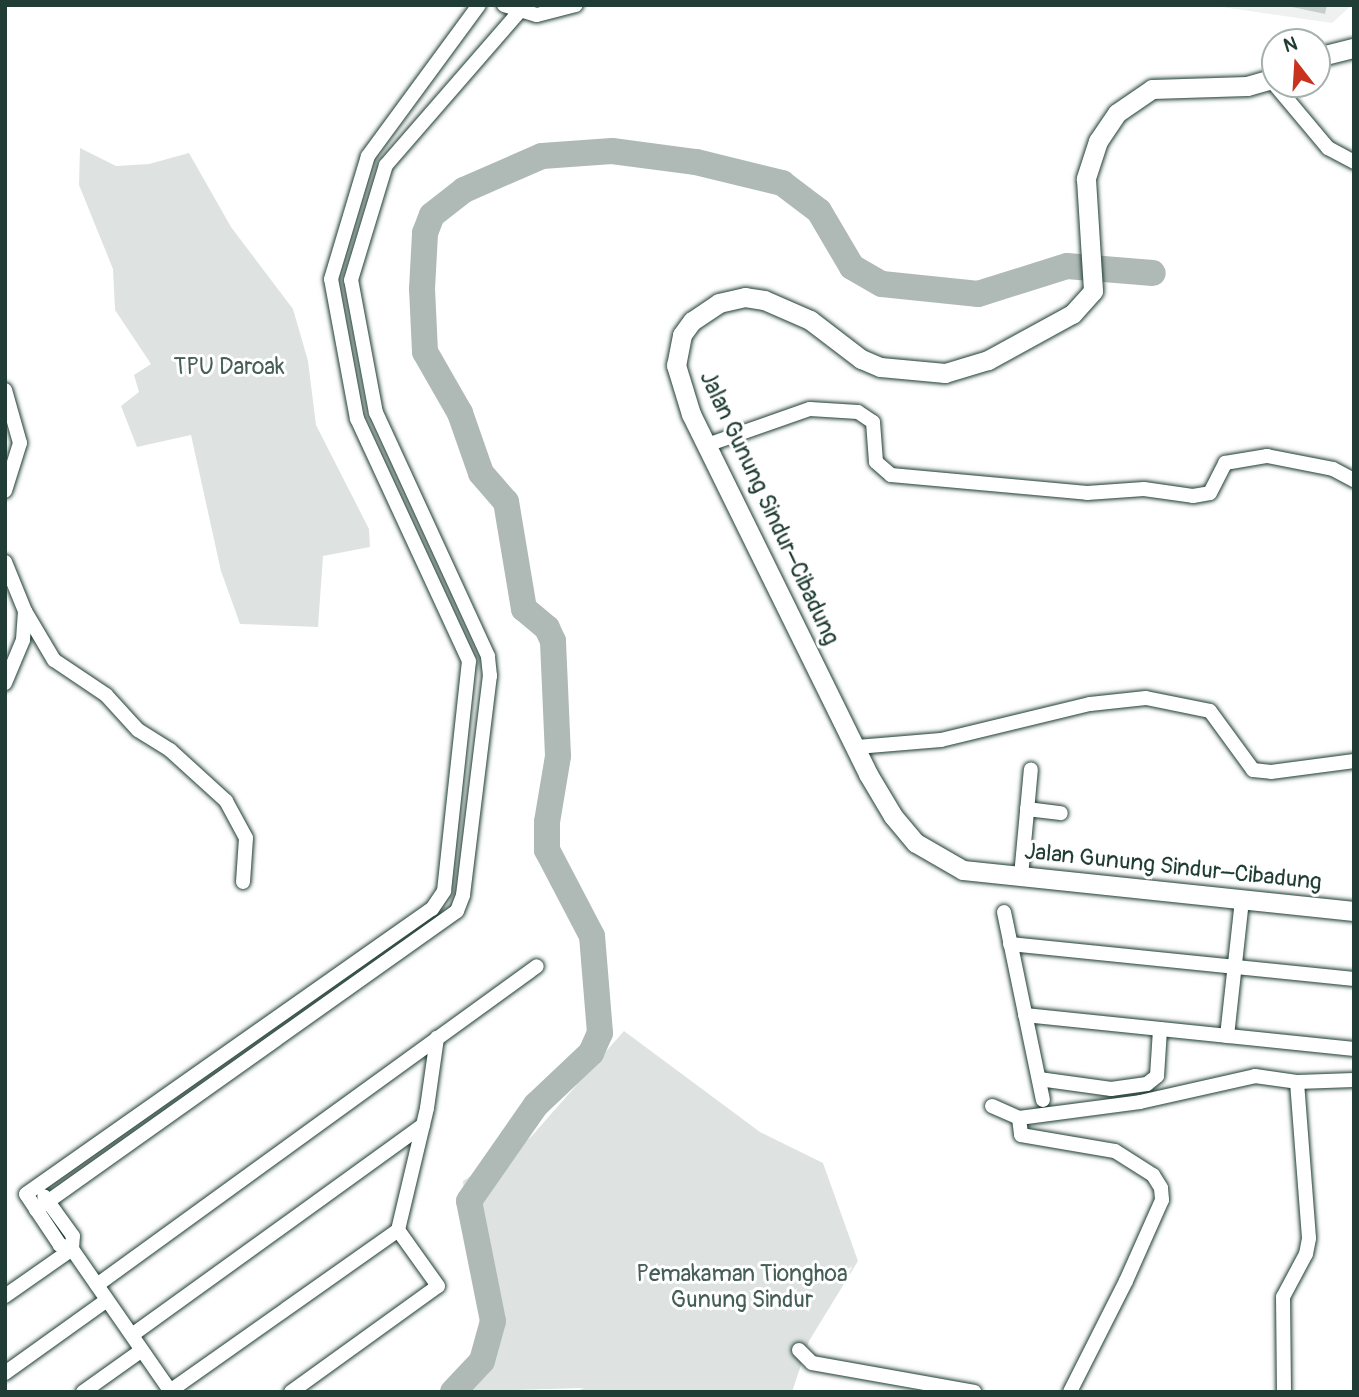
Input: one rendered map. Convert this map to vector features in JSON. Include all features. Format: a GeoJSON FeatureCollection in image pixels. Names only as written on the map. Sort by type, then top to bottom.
{"type":"FeatureCollection","features":[{"type":"Feature","properties":{"kind":"street"},"geometry":{"type":"LineString","coordinates":[[437,1038],[423,1125],[398,1230],[171,1391],[72,1249],[73,1236],[42,1206],[37,1186],[432,909],[444,891],[469,661],[357,418],[331,279],[369,156],[479,5]]}},
{"type":"Feature","properties":{"kind":"street"},"geometry":{"type":"LineString","coordinates":[[504,5],[519,12],[556,13],[576,5]]}},
{"type":"Feature","properties":{"kind":"street"},"geometry":{"type":"LineString","coordinates":[[42,1206],[445,923],[460,903],[490,676],[488,656],[376,413],[351,279],[386,165],[519,12]]}},
{"type":"Feature","properties":{"kind":"street"},"geometry":{"type":"LineString","coordinates":[[1331,54],[1354,48]]}},
{"type":"Feature","properties":{"kind":"street","name":"Jalan Gunung Sindur–Cibadung"},"geometry":{"type":"LineString","coordinates":[[1261,82],[1238,87],[1161,88],[1129,102],[1105,128],[1090,158],[1084,196],[1095,281],[1088,300],[1072,314],[988,359],[945,373],[911,373],[870,363],[810,320],[764,300],[745,297],[719,303],[692,321],[677,349],[678,377],[707,446],[881,799],[916,843],[963,870],[1354,911]]}},
{"type":"Feature","properties":{"kind":"street"},"geometry":{"type":"LineString","coordinates":[[1288,98],[1328,148],[1354,162]]}},
{"type":"Feature","properties":{"kind":"street"},"geometry":{"type":"LineString","coordinates":[[5,390],[20,443],[5,492]]}},
{"type":"Feature","properties":{"kind":"street"},"geometry":{"type":"LineString","coordinates":[[707,446],[810,409],[858,412],[873,422],[876,462],[891,475],[1087,493],[1143,489],[1193,496],[1210,493],[1225,463],[1267,456],[1333,469],[1354,480]]}},
{"type":"Feature","properties":{"kind":"street"},"geometry":{"type":"LineString","coordinates":[[5,562],[25,611],[54,660],[106,695],[138,730],[170,750],[226,802],[246,838],[243,882]]}},
{"type":"Feature","properties":{"kind":"street"},"geometry":{"type":"LineString","coordinates":[[5,683],[23,639],[25,611]]}},
{"type":"Feature","properties":{"kind":"street"},"geometry":{"type":"LineString","coordinates":[[856,747],[941,740],[1090,704],[1146,698],[1210,711],[1253,770],[1271,772],[1354,761]]}},
{"type":"Feature","properties":{"kind":"street"},"geometry":{"type":"LineString","coordinates":[[1021,876],[1031,769]]}},
{"type":"Feature","properties":{"kind":"street"},"geometry":{"type":"LineString","coordinates":[[1027,809],[1061,813]]}},
{"type":"Feature","properties":{"kind":"street"},"geometry":{"type":"LineString","coordinates":[[1227,1036],[1241,900]]}},
{"type":"Feature","properties":{"kind":"street"},"geometry":{"type":"LineString","coordinates":[[1004,912],[1043,1100]]}},
{"type":"Feature","properties":{"kind":"street"},"geometry":{"type":"LineString","coordinates":[[1010,944],[1354,979]]}},
{"type":"Feature","properties":{"kind":"street"},"geometry":{"type":"LineString","coordinates":[[97,1285],[537,966]]}},
{"type":"Feature","properties":{"kind":"street"},"geometry":{"type":"LineString","coordinates":[[1025,1015],[1354,1049]]}},
{"type":"Feature","properties":{"kind":"street"},"geometry":{"type":"LineString","coordinates":[[1039,1079],[1111,1089],[1146,1084],[1157,1076],[1160,1029]]}},
{"type":"Feature","properties":{"kind":"street"},"geometry":{"type":"LineString","coordinates":[[992,1106],[1019,1118],[1140,1102],[1255,1076],[1297,1083],[1354,1080]]}},
{"type":"Feature","properties":{"kind":"street"},"geometry":{"type":"LineString","coordinates":[[1284,1392],[1283,1297],[1306,1254],[1309,1237],[1297,1083]]}},
{"type":"Feature","properties":{"kind":"street"},"geometry":{"type":"LineString","coordinates":[[1019,1118],[1021,1135],[1115,1151],[1153,1175],[1161,1188],[1162,1200],[1126,1281],[1070,1392]]}},
{"type":"Feature","properties":{"kind":"street"},"geometry":{"type":"LineString","coordinates":[[132,1335],[423,1125]]}},
{"type":"Feature","properties":{"kind":"street"},"geometry":{"type":"LineString","coordinates":[[291,1392],[438,1286],[398,1230]]}},
{"type":"Feature","properties":{"kind":"street"},"geometry":{"type":"LineString","coordinates":[[5,1296],[72,1249]]}},
{"type":"Feature","properties":{"kind":"street"},"geometry":{"type":"LineString","coordinates":[[5,1373],[107,1300]]}},
{"type":"Feature","properties":{"kind":"street"},"geometry":{"type":"LineString","coordinates":[[83,1392],[142,1350]]}},
{"type":"Feature","properties":{"kind":"street"},"geometry":{"type":"LineString","coordinates":[[799,1350],[812,1363],[974,1392]]}},
{"type":"Feature","properties":{"kind":"shaded area"},"geometry":{"type":"Polygon","coordinates":[[[1208,5],[1352,5],[1332,23],[1208,5]]]}},
{"type":"Feature","properties":{"kind":"green space","name":"TPU Daroak"},"geometry":{"type":"Polygon","coordinates":[[[80,148],[116,166],[149,164],[189,153],[231,227],[293,309],[308,361],[316,425],[369,529],[370,547],[323,556],[318,627],[240,624],[221,571],[191,435],[137,447],[121,406],[139,392],[134,375],[151,364],[115,310],[113,269],[79,185],[80,148]]]}},
{"type":"Feature","properties":{"kind":"green space","name":"Pemakaman Tionghoa Gunung Sindur"},"geometry":{"type":"Polygon","coordinates":[[[624,1031],[760,1132],[823,1163],[858,1261],[809,1341],[792,1392],[574,1392],[584,1388],[442,1392],[467,1377],[500,1342],[500,1307],[468,1239],[463,1181],[530,1138],[624,1031]]]}},
{"type":"Feature","properties":{"kind":"building"},"geometry":{"type":"Polygon","coordinates":[[[1283,5],[1327,5],[1325,14],[1283,5]]]}},
{"type":"Feature","properties":{"kind":"waterway"},"geometry":{"type":"LineString","coordinates":[[453,1392],[482,1361],[493,1321],[469,1201],[536,1105],[591,1053],[600,1033],[592,936],[547,850],[547,822],[558,756],[553,641],[547,628],[524,609],[506,502],[481,473],[460,413],[425,352],[422,289],[425,233],[432,215],[464,190],[542,156],[612,151],[696,162],[782,183],[819,211],[852,267],[882,284],[978,294],[1067,266],[1153,273]]}}]}
